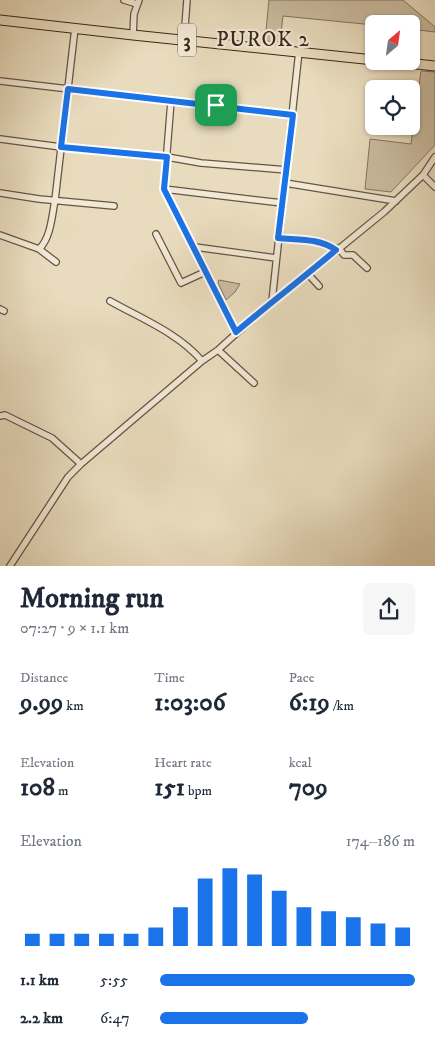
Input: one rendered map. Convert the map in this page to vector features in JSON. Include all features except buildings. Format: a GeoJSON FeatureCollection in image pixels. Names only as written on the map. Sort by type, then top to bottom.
{"type":"FeatureCollection","features":[{"type":"Feature","properties":{"kind":"highway","name":"3"},"geometry":{"type":"LineString","coordinates":[[0,20],[365,59]]}},
{"type":"Feature","properties":{"kind":"highway"},"geometry":{"type":"LineString","coordinates":[[420,64],[435,66]]}},
{"type":"Feature","properties":{"kind":"street"},"geometry":{"type":"LineString","coordinates":[[124,0],[138,2],[133,35]]}},
{"type":"Feature","properties":{"kind":"street"},"geometry":{"type":"LineString","coordinates":[[184,39],[187,0]]}},
{"type":"Feature","properties":{"kind":"street"},"geometry":{"type":"LineString","coordinates":[[39,249],[50,228],[55,200],[75,28]]}},
{"type":"Feature","properties":{"kind":"street"},"geometry":{"type":"LineString","coordinates":[[272,301],[299,51]]}},
{"type":"Feature","properties":{"kind":"street"},"geometry":{"type":"LineString","coordinates":[[0,80],[293,115]]}},
{"type":"Feature","properties":{"kind":"street"},"geometry":{"type":"LineString","coordinates":[[171,101],[164,189],[236,332]]}},
{"type":"Feature","properties":{"kind":"street"},"geometry":{"type":"LineString","coordinates":[[0,139],[287,170]]}},
{"type":"Feature","properties":{"kind":"street"},"geometry":{"type":"LineString","coordinates":[[10,566],[68,477],[80,464],[202,361],[218,350],[272,301],[308,274],[396,201],[423,175],[435,157]]}},
{"type":"Feature","properties":{"kind":"street"},"geometry":{"type":"LineString","coordinates":[[423,175],[435,187]]}},
{"type":"Feature","properties":{"kind":"street"},"geometry":{"type":"LineString","coordinates":[[285,183],[396,201]]}},
{"type":"Feature","properties":{"kind":"street"},"geometry":{"type":"LineString","coordinates":[[164,189],[282,203]]}},
{"type":"Feature","properties":{"kind":"street"},"geometry":{"type":"LineString","coordinates":[[0,193],[114,206]]}},
{"type":"Feature","properties":{"kind":"street"},"geometry":{"type":"LineString","coordinates":[[0,234],[39,249],[56,262]]}},
{"type":"Feature","properties":{"kind":"street"},"geometry":{"type":"LineString","coordinates":[[156,234],[181,283],[205,272]]}},
{"type":"Feature","properties":{"kind":"street"},"geometry":{"type":"LineString","coordinates":[[278,238],[318,241],[337,249],[344,255],[353,255],[367,268]]}},
{"type":"Feature","properties":{"kind":"street"},"geometry":{"type":"LineString","coordinates":[[195,248],[276,258]]}},
{"type":"Feature","properties":{"kind":"street"},"geometry":{"type":"LineString","coordinates":[[308,274],[319,286]]}},
{"type":"Feature","properties":{"kind":"street"},"geometry":{"type":"LineString","coordinates":[[110,301],[177,338],[190,347],[202,361]]}},
{"type":"Feature","properties":{"kind":"street"},"geometry":{"type":"LineString","coordinates":[[218,350],[254,383]]}},
{"type":"Feature","properties":{"kind":"street"},"geometry":{"type":"LineString","coordinates":[[0,416],[4,415],[52,438],[80,464]]}},
{"type":"Feature","properties":{"kind":"shaded area"},"geometry":{"type":"Polygon","coordinates":[[[269,0],[403,0],[435,27],[435,32],[420,30],[420,15],[365,15],[365,24],[283,16],[280,42],[265,41],[269,0]]]}},
{"type":"Feature","properties":{"kind":"shaded area"},"geometry":{"type":"Polygon","coordinates":[[[421,71],[435,72],[435,145],[391,192],[365,189],[370,139],[411,144],[412,135],[420,135],[421,71]]]}},
{"type":"Feature","properties":{"kind":"shaded area"},"geometry":{"type":"Polygon","coordinates":[[[219,280],[240,284],[235,292],[226,300],[218,283],[219,280]]]}},
{"type":"Feature","properties":{"kind":"district","name":"PUROK 2"},"geometry":{"type":"Point","coordinates":[263,39]}},
{"type":"Feature","properties":{"kind":"route"},"geometry":{"type":"LineString","coordinates":[[68,89],[216,105],[293,115],[278,238],[318,241],[336,250],[236,332],[164,189],[167,157],[61,147],[68,89]]}}]}
